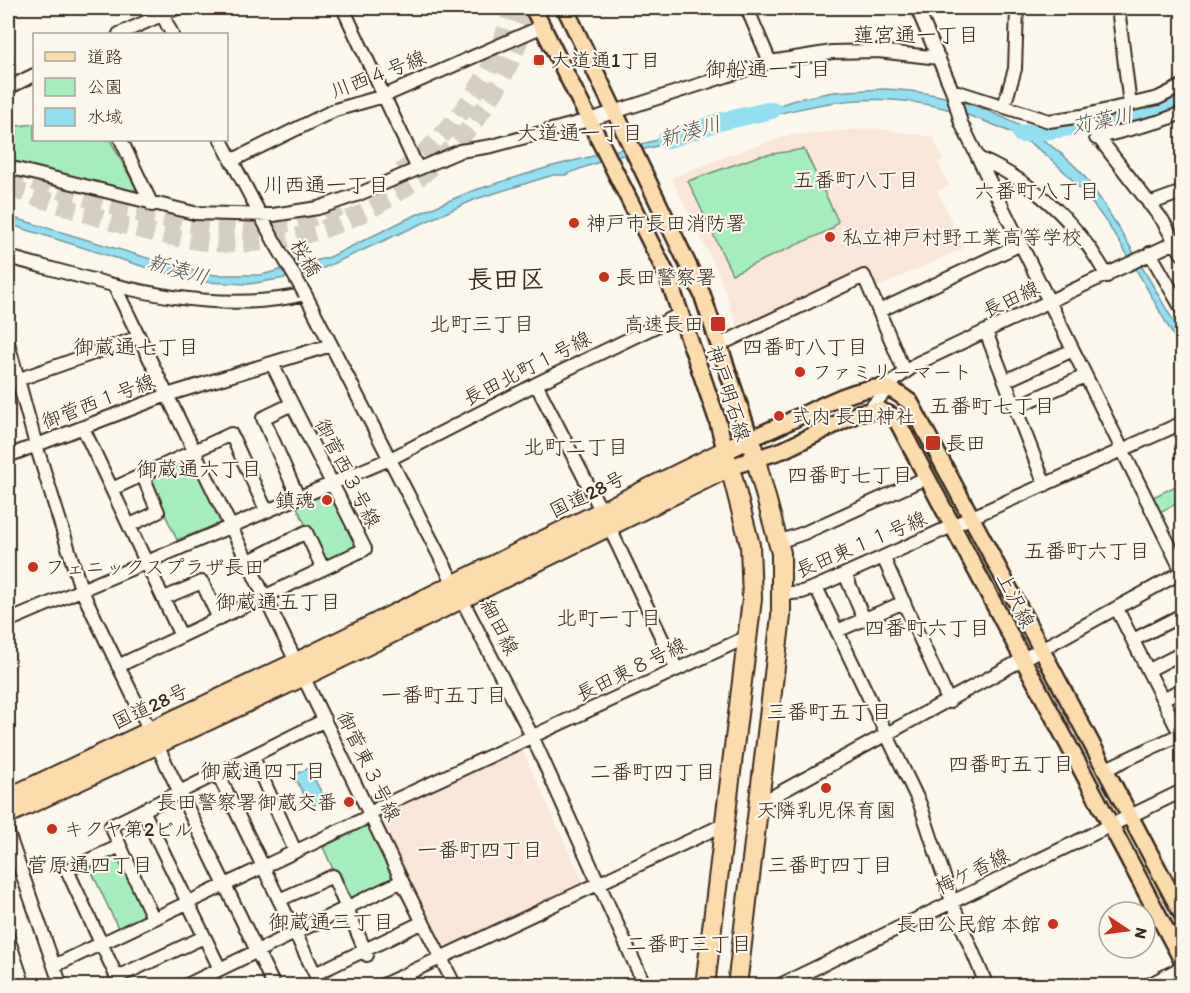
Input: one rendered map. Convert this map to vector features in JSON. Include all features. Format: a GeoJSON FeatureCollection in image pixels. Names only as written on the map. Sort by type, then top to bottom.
{"type":"FeatureCollection","features":[{"type":"Feature","properties":{"kind":"highway","name":"国道28号"},"geometry":{"type":"LineString","coordinates":[[8,814],[153,739],[300,669],[464,599],[726,449],[750,438]]}},
{"type":"Feature","properties":{"kind":"highway"},"geometry":{"type":"LineString","coordinates":[[737,986],[782,594],[778,542],[750,438]]}},
{"type":"Feature","properties":{"kind":"highway","name":"国道28号"},"geometry":{"type":"LineString","coordinates":[[300,669],[454,583],[730,467]]}},
{"type":"Feature","properties":{"kind":"highway"},"geometry":{"type":"LineString","coordinates":[[705,986],[752,599],[750,545],[730,467]]}},
{"type":"Feature","properties":{"kind":"highway","name":"国道28号"},"geometry":{"type":"LineString","coordinates":[[8,798],[153,739]]}},
{"type":"Feature","properties":{"kind":"main road","name":"神戸明石線"},"geometry":{"type":"LineString","coordinates":[[533,8],[667,275],[726,449],[730,467]]}},
{"type":"Feature","properties":{"kind":"main road","name":"神戸明石線"},"geometry":{"type":"LineString","coordinates":[[565,8],[702,294],[721,344],[750,438]]}},
{"type":"Feature","properties":{"kind":"main road"},"geometry":{"type":"LineString","coordinates":[[750,438],[777,430],[853,393],[888,388]]}},
{"type":"Feature","properties":{"kind":"main road","name":"上沢線"},"geometry":{"type":"LineString","coordinates":[[888,388],[915,408],[971,520],[1182,914]]}},
{"type":"Feature","properties":{"kind":"main road"},"geometry":{"type":"LineString","coordinates":[[730,467],[783,450],[869,411]]}},
{"type":"Feature","properties":{"kind":"main road","name":"上沢線"},"geometry":{"type":"LineString","coordinates":[[869,411],[885,412],[895,417],[1182,960]]}},
{"type":"Feature","properties":{"kind":"street"},"geometry":{"type":"LineString","coordinates":[[121,33],[161,11],[177,8]]}},
{"type":"Feature","properties":{"kind":"street"},"geometry":{"type":"LineString","coordinates":[[343,8],[417,167]]}},
{"type":"Feature","properties":{"kind":"street"},"geometry":{"type":"LineString","coordinates":[[747,8],[770,62]]}},
{"type":"Feature","properties":{"kind":"street"},"geometry":{"type":"LineString","coordinates":[[759,804],[1024,661],[1182,572],[961,123],[952,90],[917,8]]}},
{"type":"Feature","properties":{"kind":"street"},"geometry":{"type":"LineString","coordinates":[[1004,106],[1014,74],[1017,8]]}},
{"type":"Feature","properties":{"kind":"street"},"geometry":{"type":"LineString","coordinates":[[1118,8],[1130,105]]}},
{"type":"Feature","properties":{"kind":"street"},"geometry":{"type":"LineString","coordinates":[[161,11],[172,33]]}},
{"type":"Feature","properties":{"kind":"street","name":"川西４号線"},"geometry":{"type":"LineString","coordinates":[[231,161],[335,110],[384,96],[541,27]]}},
{"type":"Feature","properties":{"kind":"street"},"geometry":{"type":"LineString","coordinates":[[8,168],[152,205],[194,213],[258,215],[318,208],[358,194],[460,150],[492,146],[591,126],[770,62],[832,52],[878,51],[939,58]]}},
{"type":"Feature","properties":{"kind":"street"},"geometry":{"type":"LineString","coordinates":[[8,88],[33,76]]}},
{"type":"Feature","properties":{"kind":"street"},"geometry":{"type":"LineString","coordinates":[[952,90],[1049,121],[1082,116],[1158,98],[1182,86]]}},
{"type":"Feature","properties":{"kind":"street"},"geometry":{"type":"LineString","coordinates":[[1094,134],[1161,121],[1182,113]]}},
{"type":"Feature","properties":{"kind":"street"},"geometry":{"type":"LineString","coordinates":[[1082,116],[1180,245]]}},
{"type":"Feature","properties":{"kind":"street"},"geometry":{"type":"LineString","coordinates":[[121,141],[152,205]]}},
{"type":"Feature","properties":{"kind":"street"},"geometry":{"type":"LineString","coordinates":[[221,141],[258,215]]}},
{"type":"Feature","properties":{"kind":"street"},"geometry":{"type":"LineString","coordinates":[[978,158],[1039,194],[1067,218],[1089,244],[1107,276]]}},
{"type":"Feature","properties":{"kind":"street"},"geometry":{"type":"LineString","coordinates":[[1149,204],[1182,192]]}},
{"type":"Feature","properties":{"kind":"street","name":"桜橋"},"geometry":{"type":"LineString","coordinates":[[258,215],[305,294]]}},
{"type":"Feature","properties":{"kind":"street"},"geometry":{"type":"LineString","coordinates":[[879,311],[1021,244]]}},
{"type":"Feature","properties":{"kind":"street","name":"長田線"},"geometry":{"type":"LineString","coordinates":[[869,411],[904,370],[1107,276],[1150,253],[1180,245]]}},
{"type":"Feature","properties":{"kind":"street"},"geometry":{"type":"LineString","coordinates":[[1150,253],[1182,309]]}},
{"type":"Feature","properties":{"kind":"street"},"geometry":{"type":"LineString","coordinates":[[8,257],[114,285],[170,296],[223,301],[275,301],[305,294]]}},
{"type":"Feature","properties":{"kind":"street"},"geometry":{"type":"LineString","coordinates":[[721,344],[864,276],[904,370]]}},
{"type":"Feature","properties":{"kind":"street","name":"御菅東３号線"},"geometry":{"type":"LineString","coordinates":[[114,285],[455,986]]}},
{"type":"Feature","properties":{"kind":"street","name":"細田線"},"geometry":{"type":"LineString","coordinates":[[305,294],[392,458],[532,736],[645,986]]}},
{"type":"Feature","properties":{"kind":"street","name":"長田北町１号線"},"geometry":{"type":"LineString","coordinates":[[8,621],[392,458],[536,384],[681,314]]}},
{"type":"Feature","properties":{"kind":"street"},"geometry":{"type":"LineString","coordinates":[[986,332],[1045,485]]}},
{"type":"Feature","properties":{"kind":"street"},"geometry":{"type":"LineString","coordinates":[[17,380],[139,337]]}},
{"type":"Feature","properties":{"kind":"street"},"geometry":{"type":"LineString","coordinates":[[8,344],[36,445],[8,456]]}},
{"type":"Feature","properties":{"kind":"street","name":"御菅西１号線"},"geometry":{"type":"LineString","coordinates":[[274,986],[81,589],[36,445],[167,395],[331,345]]}},
{"type":"Feature","properties":{"kind":"street"},"geometry":{"type":"LineString","coordinates":[[1005,381],[1073,350]]}},
{"type":"Feature","properties":{"kind":"street","name":"御菅西３号線"},"geometry":{"type":"LineString","coordinates":[[118,666],[365,549],[272,364]]}},
{"type":"Feature","properties":{"kind":"street"},"geometry":{"type":"LineString","coordinates":[[1016,407],[1085,376]]}},
{"type":"Feature","properties":{"kind":"street"},"geometry":{"type":"LineString","coordinates":[[536,384],[676,668]]}},
{"type":"Feature","properties":{"kind":"street"},"geometry":{"type":"LineString","coordinates":[[292,404],[263,418],[298,497]]}},
{"type":"Feature","properties":{"kind":"street","name":"長田東１１号線"},"geometry":{"type":"LineString","coordinates":[[782,594],[802,592],[816,587],[954,525],[971,520],[1121,449],[1182,423]]}},
{"type":"Feature","properties":{"kind":"street"},"geometry":{"type":"LineString","coordinates":[[83,428],[181,636]]}},
{"type":"Feature","properties":{"kind":"street"},"geometry":{"type":"LineString","coordinates":[[112,489],[196,453],[231,434],[266,510]]}},
{"type":"Feature","properties":{"kind":"street"},"geometry":{"type":"LineString","coordinates":[[130,525],[158,512],[142,476]]}},
{"type":"Feature","properties":{"kind":"street"},"geometry":{"type":"LineString","coordinates":[[778,542],[804,533],[928,477]]}},
{"type":"Feature","properties":{"kind":"street"},"geometry":{"type":"LineString","coordinates":[[249,561],[306,532],[323,569]]}},
{"type":"Feature","properties":{"kind":"street"},"geometry":{"type":"LineString","coordinates":[[883,557],[949,702]]}},
{"type":"Feature","properties":{"kind":"street"},"geometry":{"type":"LineString","coordinates":[[845,574],[864,619]]}},
{"type":"Feature","properties":{"kind":"street"},"geometry":{"type":"LineString","coordinates":[[164,598],[202,582],[219,618]]}},
{"type":"Feature","properties":{"kind":"street"},"geometry":{"type":"LineString","coordinates":[[816,587],[920,804],[952,902],[987,986]]}},
{"type":"Feature","properties":{"kind":"street"},"geometry":{"type":"LineString","coordinates":[[837,631],[904,602]]}},
{"type":"Feature","properties":{"kind":"street"},"geometry":{"type":"LineString","coordinates":[[1106,769],[1179,735],[1182,727],[1176,726],[1117,609]]}},
{"type":"Feature","properties":{"kind":"street"},"geometry":{"type":"LineString","coordinates":[[1133,640],[1182,615]]}},
{"type":"Feature","properties":{"kind":"street","name":"長田東８号線"},"geometry":{"type":"LineString","coordinates":[[54,966],[364,819],[370,813],[532,736],[548,731],[676,668],[747,637]]}},
{"type":"Feature","properties":{"kind":"street"},"geometry":{"type":"LineString","coordinates":[[1149,670],[1182,653]]}},
{"type":"Feature","properties":{"kind":"street"},"geometry":{"type":"LineString","coordinates":[[1163,699],[1182,689]]}},
{"type":"Feature","properties":{"kind":"street"},"geometry":{"type":"LineString","coordinates":[[153,918],[111,826],[325,720]]}},
{"type":"Feature","properties":{"kind":"street"},"geometry":{"type":"LineString","coordinates":[[253,757],[295,851]]}},
{"type":"Feature","properties":{"kind":"street"},"geometry":{"type":"LineString","coordinates":[[218,774],[321,986]]}},
{"type":"Feature","properties":{"kind":"street","name":"梅ケ香線"},"geometry":{"type":"LineString","coordinates":[[778,986],[1109,824],[1181,796]]}},
{"type":"Feature","properties":{"kind":"street"},"geometry":{"type":"LineString","coordinates":[[142,810],[219,969]]}},
{"type":"Feature","properties":{"kind":"street"},"geometry":{"type":"LineString","coordinates":[[381,986],[725,824]]}},
{"type":"Feature","properties":{"kind":"street"},"geometry":{"type":"LineString","coordinates":[[8,833],[61,986]]}},
{"type":"Feature","properties":{"kind":"street"},"geometry":{"type":"LineString","coordinates":[[120,846],[67,870],[119,981],[204,937]]}},
{"type":"Feature","properties":{"kind":"street"},"geometry":{"type":"LineString","coordinates":[[279,900],[333,876],[366,952]]}},
{"type":"Feature","properties":{"kind":"street"},"geometry":{"type":"LineString","coordinates":[[185,986],[402,881]]}},
{"type":"Feature","properties":{"kind":"street"},"geometry":{"type":"LineString","coordinates":[[315,974],[366,952],[423,922]]}},
{"type":"Feature","properties":{"kind":"street"},"geometry":{"type":"LineString","coordinates":[[8,938],[24,986]]}},
{"type":"Feature","properties":{"kind":"street"},"geometry":{"type":"LineString","coordinates":[[1147,986],[1182,967]]}},
{"type":"Feature","properties":{"kind":"shaded area","name":"私立神戸村野工業高等学校"},"geometry":{"type":"Polygon","coordinates":[[[875,128],[933,137],[943,160],[938,163],[949,185],[938,192],[964,248],[876,288],[868,271],[740,333],[718,273],[671,178],[737,152],[790,135],[875,128]]]}},
{"type":"Feature","properties":{"kind":"shaded area"},"geometry":{"type":"Polygon","coordinates":[[[522,749],[584,884],[450,948],[440,945],[381,823],[383,813],[522,749]]]}},
{"type":"Feature","properties":{"kind":"green space"},"geometry":{"type":"Polygon","coordinates":[[[33,124],[33,141],[111,141],[136,188],[132,192],[9,160],[8,127],[33,124]]]}},
{"type":"Feature","properties":{"kind":"green space"},"geometry":{"type":"Polygon","coordinates":[[[804,149],[838,221],[832,229],[732,274],[688,181],[759,156],[804,149]]]}},
{"type":"Feature","properties":{"kind":"green space"},"geometry":{"type":"Polygon","coordinates":[[[189,460],[192,461],[220,518],[219,524],[177,540],[150,482],[151,477],[189,460]]]}},
{"type":"Feature","properties":{"kind":"green space"},"geometry":{"type":"Polygon","coordinates":[[[1182,483],[1182,501],[1158,513],[1151,498],[1182,483]]]}},
{"type":"Feature","properties":{"kind":"green space"},"geometry":{"type":"Polygon","coordinates":[[[332,492],[357,542],[355,550],[329,561],[322,560],[296,505],[332,492]]]}},
{"type":"Feature","properties":{"kind":"green space"},"geometry":{"type":"Polygon","coordinates":[[[365,826],[371,826],[395,874],[392,881],[354,901],[346,898],[323,847],[365,826]]]}},
{"type":"Feature","properties":{"kind":"green space"},"geometry":{"type":"Polygon","coordinates":[[[113,854],[119,855],[146,913],[145,917],[119,930],[89,866],[113,854]]]}},
{"type":"Feature","properties":{"kind":"water"},"geometry":{"type":"Polygon","coordinates":[[[883,89],[936,95],[963,102],[1013,122],[1058,151],[1083,175],[1115,222],[1182,336],[1182,351],[1140,276],[1109,227],[1074,181],[1053,161],[1024,140],[992,124],[934,106],[900,100],[868,99],[805,108],[634,152],[565,175],[553,175],[476,199],[310,274],[249,284],[204,282],[151,269],[8,224],[8,216],[184,269],[215,275],[261,275],[330,257],[411,217],[472,191],[549,167],[718,125],[798,99],[833,92],[883,89]]]}},
{"type":"Feature","properties":{"kind":"water"},"geometry":{"type":"Polygon","coordinates":[[[309,768],[325,800],[310,807],[294,775],[309,768]]]}},
{"type":"Feature","properties":{"kind":"waterway","name":"苅藻川"},"geometry":{"type":"LineString","coordinates":[[1021,134],[1099,123],[1182,100]]}},
{"type":"Feature","properties":{"kind":"waterway","name":"新湊川"},"geometry":{"type":"LineString","coordinates":[[666,140],[719,122],[772,110]]}},
{"type":"Feature","properties":{"kind":"tunnel"},"geometry":{"type":"LineString","coordinates":[[401,172],[438,139],[470,99],[496,55],[512,8]]}},
{"type":"Feature","properties":{"kind":"tunnel"},"geometry":{"type":"LineString","coordinates":[[8,188],[112,222],[191,240],[218,243],[271,241],[323,229],[371,209],[416,180],[455,145],[487,104],[512,58],[529,8]]}},
{"type":"Feature","properties":{"kind":"tunnel"},"geometry":{"type":"LineString","coordinates":[[8,173],[133,212],[218,227],[261,227],[304,220],[346,204]]}},
{"type":"Feature","properties":{"kind":"railway"},"geometry":{"type":"LineString","coordinates":[[8,956],[17,986]]}},
{"type":"Feature","properties":{"kind":"place","name":"大道通1丁目"},"geometry":{"type":"Point","coordinates":[539,60]}},
{"type":"Feature","properties":{"kind":"place","name":"神戸市長田消防署"},"geometry":{"type":"Point","coordinates":[574,223]}},
{"type":"Feature","properties":{"kind":"place","name":"私立神戸村野工業高等学校"},"geometry":{"type":"Point","coordinates":[830,237]}},
{"type":"Feature","properties":{"kind":"place","name":"長田警察署"},"geometry":{"type":"Point","coordinates":[604,277]}},
{"type":"Feature","properties":{"kind":"place","name":"高速長田"},"geometry":{"type":"Point","coordinates":[718,324]}},
{"type":"Feature","properties":{"kind":"place","name":"ファミリーマート"},"geometry":{"type":"Point","coordinates":[800,372]}},
{"type":"Feature","properties":{"kind":"place","name":"式内 長田神社"},"geometry":{"type":"Point","coordinates":[779,416]}},
{"type":"Feature","properties":{"kind":"place","name":"長田"},"geometry":{"type":"Point","coordinates":[933,443]}},
{"type":"Feature","properties":{"kind":"place","name":"鎮魂"},"geometry":{"type":"Point","coordinates":[327,500]}},
{"type":"Feature","properties":{"kind":"place","name":"フェニックスプラザ長田"},"geometry":{"type":"Point","coordinates":[33,567]}},
{"type":"Feature","properties":{"kind":"place","name":"天隣乳児保育園"},"geometry":{"type":"Point","coordinates":[826,788]}},
{"type":"Feature","properties":{"kind":"place","name":"長田警察署御蔵交番"},"geometry":{"type":"Point","coordinates":[349,802]}},
{"type":"Feature","properties":{"kind":"place","name":"キクヤ第2ビル"},"geometry":{"type":"Point","coordinates":[52,829]}},
{"type":"Feature","properties":{"kind":"place","name":"長田公民館 本館"},"geometry":{"type":"Point","coordinates":[1053,924]}},
{"type":"Feature","properties":{"kind":"district","name":"蓮宮通一丁目"},"geometry":{"type":"Point","coordinates":[916,34]}},
{"type":"Feature","properties":{"kind":"district","name":"御船通一丁目"},"geometry":{"type":"Point","coordinates":[768,68]}},
{"type":"Feature","properties":{"kind":"district","name":"大道通一丁目"},"geometry":{"type":"Point","coordinates":[580,132]}},
{"type":"Feature","properties":{"kind":"district","name":"五番町八丁目"},"geometry":{"type":"Point","coordinates":[856,179]}},
{"type":"Feature","properties":{"kind":"district","name":"川西通一丁目"},"geometry":{"type":"Point","coordinates":[326,184]}},
{"type":"Feature","properties":{"kind":"district","name":"六番町八丁目"},"geometry":{"type":"Point","coordinates":[1037,190]}},
{"type":"Feature","properties":{"kind":"district","name":"長田区"},"geometry":{"type":"Point","coordinates":[506,279]}},
{"type":"Feature","properties":{"kind":"district","name":"北町三丁目"},"geometry":{"type":"Point","coordinates":[482,323]}},
{"type":"Feature","properties":{"kind":"district","name":"御蔵通七丁目"},"geometry":{"type":"Point","coordinates":[136,346]}},
{"type":"Feature","properties":{"kind":"district","name":"四番町八丁目"},"geometry":{"type":"Point","coordinates":[805,346]}},
{"type":"Feature","properties":{"kind":"district","name":"五番町七丁目"},"geometry":{"type":"Point","coordinates":[992,405]}},
{"type":"Feature","properties":{"kind":"district","name":"北町二丁目"},"geometry":{"type":"Point","coordinates":[576,446]}},
{"type":"Feature","properties":{"kind":"district","name":"御蔵通六丁目"},"geometry":{"type":"Point","coordinates":[199,468]}},
{"type":"Feature","properties":{"kind":"district","name":"四番町七丁目"},"geometry":{"type":"Point","coordinates":[850,474]}},
{"type":"Feature","properties":{"kind":"district","name":"五番町六丁目"},"geometry":{"type":"Point","coordinates":[1087,550]}},
{"type":"Feature","properties":{"kind":"district","name":"御蔵通五丁目"},"geometry":{"type":"Point","coordinates":[278,601]}},
{"type":"Feature","properties":{"kind":"district","name":"北町一丁目"},"geometry":{"type":"Point","coordinates":[609,617]}},
{"type":"Feature","properties":{"kind":"district","name":"四番町六丁目"},"geometry":{"type":"Point","coordinates":[927,627]}},
{"type":"Feature","properties":{"kind":"district","name":"一番町五丁目"},"geometry":{"type":"Point","coordinates":[444,694]}},
{"type":"Feature","properties":{"kind":"district","name":"三番町五丁目"},"geometry":{"type":"Point","coordinates":[829,711]}},
{"type":"Feature","properties":{"kind":"district","name":"四番町五丁目"},"geometry":{"type":"Point","coordinates":[1011,763]}},
{"type":"Feature","properties":{"kind":"district","name":"御蔵通四丁目"},"geometry":{"type":"Point","coordinates":[263,770]}},
{"type":"Feature","properties":{"kind":"district","name":"二番町四丁目"},"geometry":{"type":"Point","coordinates":[653,771]}},
{"type":"Feature","properties":{"kind":"district","name":"一番町四丁目"},"geometry":{"type":"Point","coordinates":[480,849]}},
{"type":"Feature","properties":{"kind":"district","name":"菅原通四丁目"},"geometry":{"type":"Point","coordinates":[90,864]}},
{"type":"Feature","properties":{"kind":"district","name":"三番町四丁目"},"geometry":{"type":"Point","coordinates":[830,864]}},
{"type":"Feature","properties":{"kind":"district","name":"御蔵通三丁目"},"geometry":{"type":"Point","coordinates":[331,921]}},
{"type":"Feature","properties":{"kind":"district","name":"二番町三丁目"},"geometry":{"type":"Point","coordinates":[689,943]}}]}
